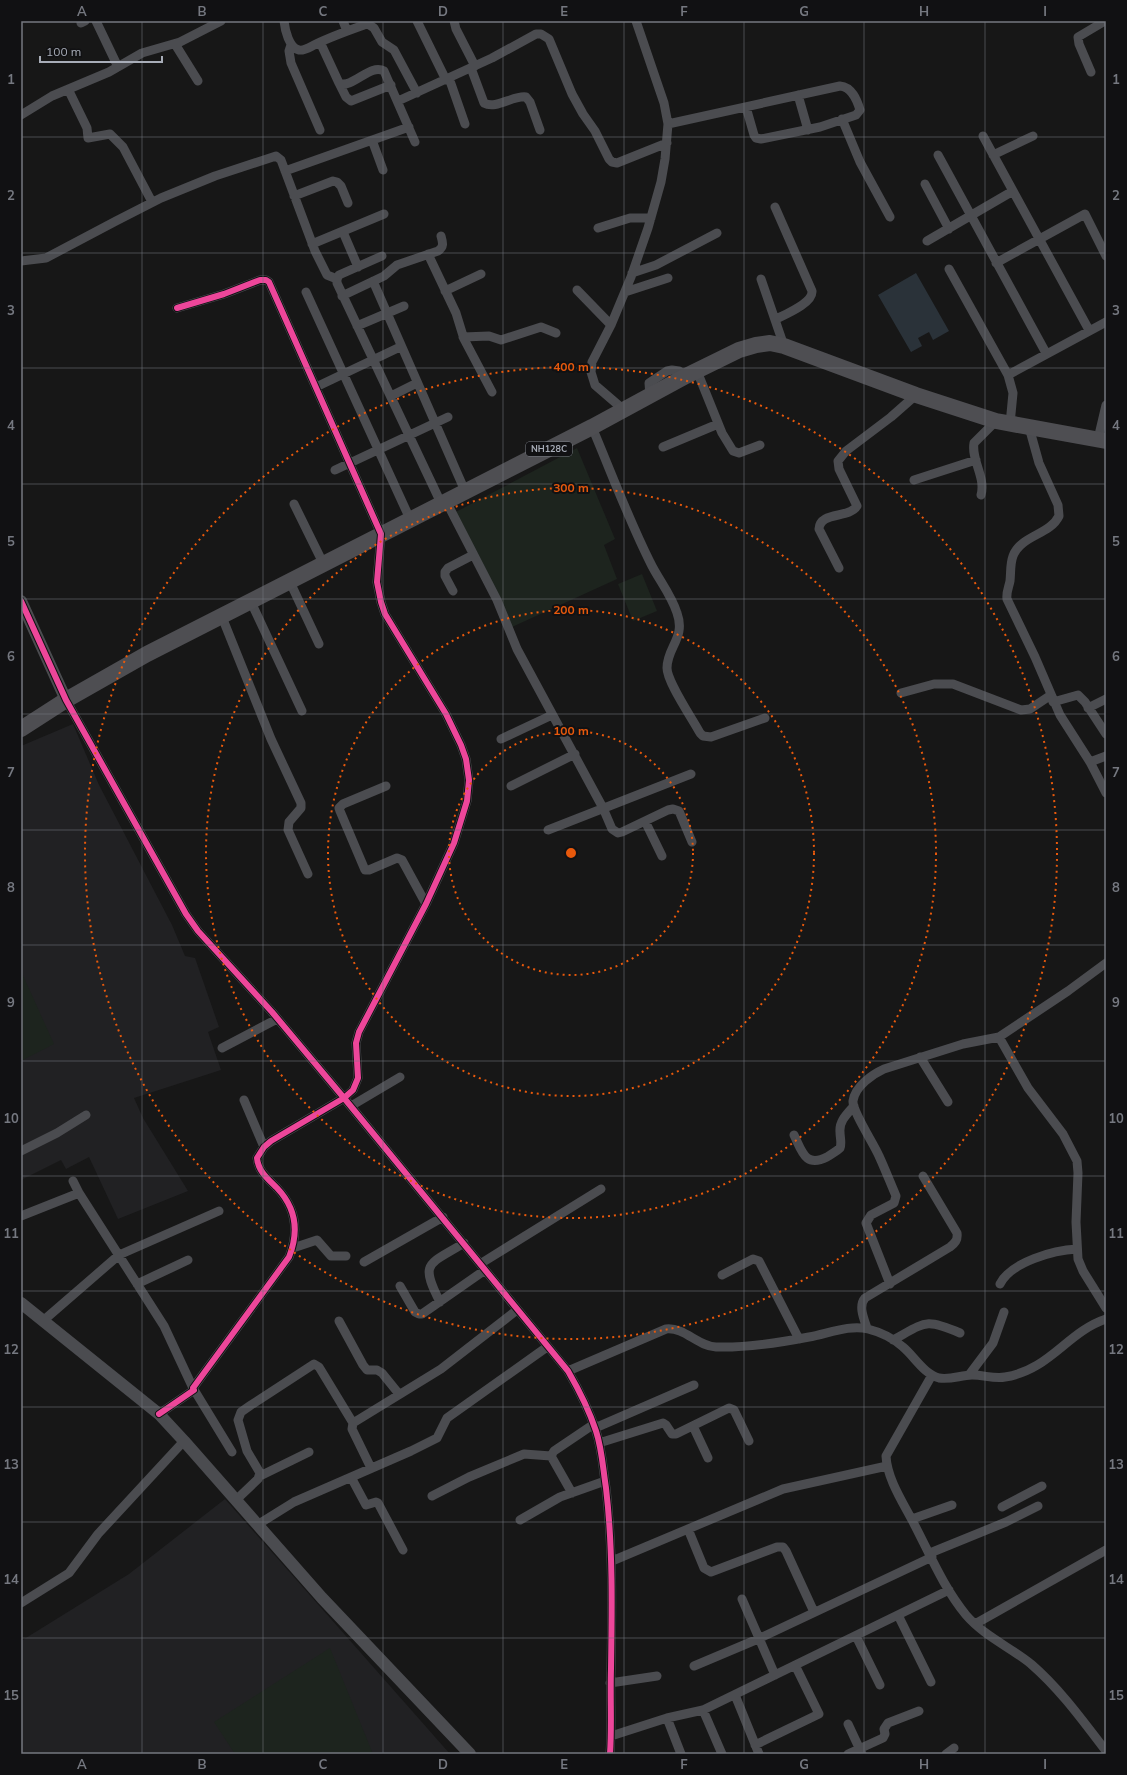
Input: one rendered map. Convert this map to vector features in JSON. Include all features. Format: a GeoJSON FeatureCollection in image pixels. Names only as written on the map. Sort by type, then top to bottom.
{"type":"FeatureCollection","features":[{"type":"Feature","properties":{"kind":"highway","name":"NH128C"},"geometry":{"type":"LineString","coordinates":[[21,729],[66,700],[147,654],[592,427],[692,373],[739,350],[756,345],[770,343],[784,346],[916,395],[1003,422],[1102,440]]}},
{"type":"Feature","properties":{"kind":"street"},"geometry":{"type":"LineString","coordinates":[[96,21],[118,67]]}},
{"type":"Feature","properties":{"kind":"street"},"geometry":{"type":"LineString","coordinates":[[21,115],[38,104],[118,67],[142,53],[175,44],[221,21]]}},
{"type":"Feature","properties":{"kind":"street"},"geometry":{"type":"LineString","coordinates":[[284,21],[285,29],[291,44],[299,50],[304,50],[347,31],[368,24],[374,28],[382,42],[394,50],[416,93]]}},
{"type":"Feature","properties":{"kind":"street"},"geometry":{"type":"LineString","coordinates":[[343,21],[347,31]]}},
{"type":"Feature","properties":{"kind":"street"},"geometry":{"type":"LineString","coordinates":[[417,21],[447,79],[466,124]]}},
{"type":"Feature","properties":{"kind":"street"},"geometry":{"type":"LineString","coordinates":[[454,21],[456,29],[473,67],[484,103],[492,105],[518,97],[526,97],[530,102],[540,130]]}},
{"type":"Feature","properties":{"kind":"street"},"geometry":{"type":"LineString","coordinates":[[624,410],[595,385],[590,372],[595,353],[611,325],[625,292],[651,218],[661,182],[667,144],[668,124],[664,103],[636,21]]}},
{"type":"Feature","properties":{"kind":"street"},"geometry":{"type":"LineString","coordinates":[[1091,72],[1079,44],[1078,37],[1094,24],[1105,21]]}},
{"type":"Feature","properties":{"kind":"street"},"geometry":{"type":"LineString","coordinates":[[398,101],[473,67],[536,34],[545,35],[549,39],[577,104],[595,131],[608,158],[612,162],[618,163],[667,144]]}},
{"type":"Feature","properties":{"kind":"street"},"geometry":{"type":"LineString","coordinates":[[320,42],[346,97],[351,101],[391,85]]}},
{"type":"Feature","properties":{"kind":"street"},"geometry":{"type":"LineString","coordinates":[[175,44],[198,81]]}},
{"type":"Feature","properties":{"kind":"street"},"geometry":{"type":"LineString","coordinates":[[291,44],[289,52],[291,63],[320,130]]}},
{"type":"Feature","properties":{"kind":"street"},"geometry":{"type":"LineString","coordinates":[[339,83],[345,84],[377,69],[381,69],[386,74],[415,142]]}},
{"type":"Feature","properties":{"kind":"street"},"geometry":{"type":"LineString","coordinates":[[668,124],[840,86],[847,87],[850,90],[860,110],[856,115],[808,130],[758,139],[754,135],[746,107]]}},
{"type":"Feature","properties":{"kind":"street"},"geometry":{"type":"LineString","coordinates":[[68,89],[87,128],[88,138],[110,134],[123,147],[152,202]]}},
{"type":"Feature","properties":{"kind":"street"},"geometry":{"type":"LineString","coordinates":[[798,95],[808,130]]}},
{"type":"Feature","properties":{"kind":"street"},"geometry":{"type":"LineString","coordinates":[[842,120],[860,162],[890,218]]}},
{"type":"Feature","properties":{"kind":"street"},"geometry":{"type":"LineString","coordinates":[[285,172],[409,127]]}},
{"type":"Feature","properties":{"kind":"street"},"geometry":{"type":"LineString","coordinates":[[984,136],[1089,330]]}},
{"type":"Feature","properties":{"kind":"street"},"geometry":{"type":"LineString","coordinates":[[993,154],[1033,136]]}},
{"type":"Feature","properties":{"kind":"street"},"geometry":{"type":"LineString","coordinates":[[372,140],[383,170]]}},
{"type":"Feature","properties":{"kind":"street"},"geometry":{"type":"LineString","coordinates":[[938,155],[1046,353]]}},
{"type":"Feature","properties":{"kind":"street"},"geometry":{"type":"LineString","coordinates":[[21,261],[46,258],[152,202],[215,176],[272,157],[280,158],[312,244],[324,270],[330,277],[337,279]]}},
{"type":"Feature","properties":{"kind":"street"},"geometry":{"type":"LineString","coordinates":[[294,196],[333,181],[337,182],[341,186],[348,202]]}},
{"type":"Feature","properties":{"kind":"street"},"geometry":{"type":"LineString","coordinates":[[925,184],[949,229]]}},
{"type":"Feature","properties":{"kind":"street"},"geometry":{"type":"LineString","coordinates":[[927,241],[971,217],[1013,191]]}},
{"type":"Feature","properties":{"kind":"street"},"geometry":{"type":"LineString","coordinates":[[775,207],[812,290],[809,300],[776,319]]}},
{"type":"Feature","properties":{"kind":"street"},"geometry":{"type":"LineString","coordinates":[[312,244],[384,214]]}},
{"type":"Feature","properties":{"kind":"street"},"geometry":{"type":"LineString","coordinates":[[996,263],[1085,214],[1105,252]]}},
{"type":"Feature","properties":{"kind":"street"},"geometry":{"type":"LineString","coordinates":[[598,228],[630,218],[651,218]]}},
{"type":"Feature","properties":{"kind":"street"},"geometry":{"type":"LineString","coordinates":[[343,232],[358,267]]}},
{"type":"Feature","properties":{"kind":"street"},"geometry":{"type":"LineString","coordinates":[[632,273],[656,265],[717,233]]}},
{"type":"Feature","properties":{"kind":"street"},"geometry":{"type":"LineString","coordinates":[[342,296],[384,276],[397,265],[438,251],[443,244],[441,236]]}},
{"type":"Feature","properties":{"kind":"street"},"geometry":{"type":"LineString","coordinates":[[428,254],[456,313],[463,337],[492,392]]}},
{"type":"Feature","properties":{"kind":"street"},"geometry":{"type":"LineString","coordinates":[[337,279],[339,275],[382,256]]}},
{"type":"Feature","properties":{"kind":"street"},"geometry":{"type":"LineString","coordinates":[[949,269],[1008,375],[1013,393],[1003,422],[974,442],[974,451],[982,486],[981,495]]}},
{"type":"Feature","properties":{"kind":"street"},"geometry":{"type":"LineString","coordinates":[[445,291],[482,274]]}},
{"type":"Feature","properties":{"kind":"street"},"geometry":{"type":"LineString","coordinates":[[625,292],[668,278]]}},
{"type":"Feature","properties":{"kind":"street"},"geometry":{"type":"LineString","coordinates":[[337,279],[342,296],[443,502],[497,600],[517,649],[552,715],[575,754],[603,808],[612,829],[618,833],[668,810],[676,809],[692,842]]}},
{"type":"Feature","properties":{"kind":"street"},"geometry":{"type":"LineString","coordinates":[[761,279],[784,346]]}},
{"type":"Feature","properties":{"kind":"street"},"geometry":{"type":"LineString","coordinates":[[159,1414],[194,1390],[193,1388],[278,1275],[289,1257],[295,1238],[292,1212],[286,1199],[266,1178],[259,1168],[257,1158],[264,1147],[281,1134],[344,1098],[353,1090],[358,1078],[356,1043],[359,1032],[426,904],[454,843],[467,801],[469,780],[461,745],[446,714],[385,614],[377,582],[381,534],[268,281],[260,280],[224,294],[177,308]]}},
{"type":"Feature","properties":{"kind":"street"},"geometry":{"type":"LineString","coordinates":[[373,281],[416,384],[465,491]]}},
{"type":"Feature","properties":{"kind":"street"},"geometry":{"type":"LineString","coordinates":[[577,290],[611,325]]}},
{"type":"Feature","properties":{"kind":"street"},"geometry":{"type":"LineString","coordinates":[[306,292],[410,519]]}},
{"type":"Feature","properties":{"kind":"street"},"geometry":{"type":"LineString","coordinates":[[357,326],[404,306]]}},
{"type":"Feature","properties":{"kind":"street"},"geometry":{"type":"LineString","coordinates":[[1008,375],[1046,353],[1106,322]]}},
{"type":"Feature","properties":{"kind":"street"},"geometry":{"type":"LineString","coordinates":[[463,337],[489,336],[501,340],[541,327],[556,333]]}},
{"type":"Feature","properties":{"kind":"street"},"geometry":{"type":"LineString","coordinates":[[316,387],[400,347]]}},
{"type":"Feature","properties":{"kind":"street"},"geometry":{"type":"LineString","coordinates":[[692,373],[729,446],[736,453],[760,445]]}},
{"type":"Feature","properties":{"kind":"street"},"geometry":{"type":"LineString","coordinates":[[391,396],[416,384]]}},
{"type":"Feature","properties":{"kind":"street"},"geometry":{"type":"LineString","coordinates":[[839,568],[819,529],[819,525],[823,520],[853,511],[857,506],[839,469],[838,461],[846,451],[891,417],[916,395]]}},
{"type":"Feature","properties":{"kind":"street"},"geometry":{"type":"LineString","coordinates":[[1102,440],[1106,405]]}},
{"type":"Feature","properties":{"kind":"street"},"geometry":{"type":"LineString","coordinates":[[335,470],[448,417]]}},
{"type":"Feature","properties":{"kind":"street"},"geometry":{"type":"LineString","coordinates":[[663,447],[718,424]]}},
{"type":"Feature","properties":{"kind":"street"},"geometry":{"type":"LineString","coordinates":[[592,427],[650,562],[677,613],[680,623],[679,634],[667,662],[668,676],[700,732],[703,736],[711,737],[765,718]]}},
{"type":"Feature","properties":{"kind":"street"},"geometry":{"type":"LineString","coordinates":[[1029,427],[1039,464],[1058,505],[1059,516],[1053,525],[1021,544],[1016,550],[1011,563],[1010,582],[1006,594],[1008,605],[1035,657],[1052,698],[1068,730],[1090,762],[1106,793]]}},
{"type":"Feature","properties":{"kind":"street"},"geometry":{"type":"LineString","coordinates":[[914,480],[976,460]]}},
{"type":"Feature","properties":{"kind":"street"},"geometry":{"type":"LineString","coordinates":[[294,504],[324,565]]}},
{"type":"Feature","properties":{"kind":"street"},"geometry":{"type":"LineString","coordinates":[[453,591],[445,576],[445,572],[448,568],[473,555]]}},
{"type":"Feature","properties":{"kind":"street"},"geometry":{"type":"LineString","coordinates":[[290,582],[319,644]]}},
{"type":"Feature","properties":{"kind":"street"},"geometry":{"type":"LineString","coordinates":[[21,601],[66,700],[186,914],[198,931],[277,1019],[443,1217],[516,1310],[568,1371],[585,1403],[599,1443],[610,1519],[612,1561],[610,1683],[612,1736],[610,1754]]}},
{"type":"Feature","properties":{"kind":"street"},"geometry":{"type":"LineString","coordinates":[[251,602],[302,711]]}},
{"type":"Feature","properties":{"kind":"street"},"geometry":{"type":"LineString","coordinates":[[222,617],[271,739],[300,804],[301,808],[289,822],[288,830],[308,874]]}},
{"type":"Feature","properties":{"kind":"street"},"geometry":{"type":"LineString","coordinates":[[901,692],[934,684],[953,684],[1021,710],[1030,709],[1052,698],[1078,695],[1106,734]]}},
{"type":"Feature","properties":{"kind":"street"},"geometry":{"type":"LineString","coordinates":[[1088,708],[1106,698]]}},
{"type":"Feature","properties":{"kind":"street"},"geometry":{"type":"LineString","coordinates":[[501,739],[552,715]]}},
{"type":"Feature","properties":{"kind":"street"},"geometry":{"type":"LineString","coordinates":[[511,786],[575,754]]}},
{"type":"Feature","properties":{"kind":"street"},"geometry":{"type":"LineString","coordinates":[[1090,762],[1106,756]]}},
{"type":"Feature","properties":{"kind":"street"},"geometry":{"type":"LineString","coordinates":[[548,830],[691,774]]}},
{"type":"Feature","properties":{"kind":"street"},"geometry":{"type":"LineString","coordinates":[[386,786],[343,804],[339,808],[340,811],[364,870],[369,870],[397,858],[402,860],[426,904]]}},
{"type":"Feature","properties":{"kind":"street"},"geometry":{"type":"LineString","coordinates":[[645,821],[662,856]]}},
{"type":"Feature","properties":{"kind":"street"},"geometry":{"type":"LineString","coordinates":[[890,1284],[866,1223],[870,1215],[894,1203],[896,1196],[854,1106],[853,1100],[856,1093],[865,1081],[884,1068],[963,1044],[999,1037],[1068,991],[1106,963]]}},
{"type":"Feature","properties":{"kind":"street"},"geometry":{"type":"LineString","coordinates":[[222,1048],[277,1019]]}},
{"type":"Feature","properties":{"kind":"street"},"geometry":{"type":"LineString","coordinates":[[999,1037],[1031,1093],[1063,1134],[1077,1161],[1076,1249],[1080,1266],[1106,1308]]}},
{"type":"Feature","properties":{"kind":"street"},"geometry":{"type":"LineString","coordinates":[[920,1057],[948,1102]]}},
{"type":"Feature","properties":{"kind":"street"},"geometry":{"type":"LineString","coordinates":[[351,1106],[400,1077]]}},
{"type":"Feature","properties":{"kind":"street"},"geometry":{"type":"LineString","coordinates":[[244,1100],[264,1147]]}},
{"type":"Feature","properties":{"kind":"street"},"geometry":{"type":"LineString","coordinates":[[794,1135],[803,1153],[809,1160],[816,1161],[824,1158],[840,1148],[840,1126],[845,1116],[854,1106]]}},
{"type":"Feature","properties":{"kind":"street"},"geometry":{"type":"LineString","coordinates":[[21,1150],[57,1133],[86,1115]]}},
{"type":"Feature","properties":{"kind":"street"},"geometry":{"type":"LineString","coordinates":[[867,1328],[861,1309],[863,1301],[950,1247],[958,1238],[957,1233],[923,1176]]}},
{"type":"Feature","properties":{"kind":"street"},"geometry":{"type":"LineString","coordinates":[[73,1180],[79,1193],[164,1326],[193,1388],[232,1452]]}},
{"type":"Feature","properties":{"kind":"street"},"geometry":{"type":"LineString","coordinates":[[400,1286],[417,1313],[422,1314],[440,1302],[483,1267],[601,1189]]}},
{"type":"Feature","properties":{"kind":"street"},"geometry":{"type":"LineString","coordinates":[[21,1216],[79,1193]]}},
{"type":"Feature","properties":{"kind":"street"},"geometry":{"type":"LineString","coordinates":[[44,1320],[119,1255],[219,1211]]}},
{"type":"Feature","properties":{"kind":"street"},"geometry":{"type":"LineString","coordinates":[[364,1262],[443,1217]]}},
{"type":"Feature","properties":{"kind":"street"},"geometry":{"type":"LineString","coordinates":[[293,1248],[317,1240],[331,1256],[346,1256]]}},
{"type":"Feature","properties":{"kind":"street"},"geometry":{"type":"LineString","coordinates":[[440,1302],[429,1281],[430,1267],[434,1262],[464,1243]]}},
{"type":"Feature","properties":{"kind":"street"},"geometry":{"type":"LineString","coordinates":[[1000,1284],[1011,1270],[1020,1265],[1056,1251],[1076,1249]]}},
{"type":"Feature","properties":{"kind":"street"},"geometry":{"type":"LineString","coordinates":[[722,1275],[753,1259],[759,1261],[799,1339]]}},
{"type":"Feature","properties":{"kind":"street"},"geometry":{"type":"LineString","coordinates":[[137,1284],[188,1260]]}},
{"type":"Feature","properties":{"kind":"street"},"geometry":{"type":"LineString","coordinates":[[21,1303],[159,1414],[184,1440],[322,1598],[470,1754]]}},
{"type":"Feature","properties":{"kind":"street"},"geometry":{"type":"LineString","coordinates":[[353,1423],[441,1369],[516,1310]]}},
{"type":"Feature","properties":{"kind":"street"},"geometry":{"type":"LineString","coordinates":[[969,1375],[993,1343],[1004,1312]]}},
{"type":"Feature","properties":{"kind":"street"},"geometry":{"type":"LineString","coordinates":[[568,1371],[666,1329],[678,1330],[703,1344],[714,1347],[755,1345],[799,1339],[855,1328],[867,1328],[893,1340],[902,1346],[932,1375],[944,1378],[969,1375],[997,1378],[1006,1377],[1032,1369],[1051,1357],[1084,1329],[1092,1324],[1106,1319]]}},
{"type":"Feature","properties":{"kind":"street"},"geometry":{"type":"LineString","coordinates":[[339,1321],[367,1370],[377,1370],[382,1373],[399,1394]]}},
{"type":"Feature","properties":{"kind":"street"},"geometry":{"type":"LineString","coordinates":[[893,1340],[927,1323],[939,1324],[960,1333]]}},
{"type":"Feature","properties":{"kind":"street"},"geometry":{"type":"LineString","coordinates":[[257,1525],[294,1502],[411,1451],[436,1438],[447,1418],[547,1347]]}},
{"type":"Feature","properties":{"kind":"street"},"geometry":{"type":"LineString","coordinates":[[260,1476],[258,1469],[245,1447],[238,1420],[239,1416],[244,1409],[314,1364],[319,1366],[353,1423],[352,1429],[371,1468]]}},
{"type":"Feature","properties":{"kind":"street"},"geometry":{"type":"LineString","coordinates":[[932,1375],[886,1456],[887,1466],[900,1496],[949,1590],[974,1624],[1039,1672],[1051,1684],[1103,1752]]}},
{"type":"Feature","properties":{"kind":"street"},"geometry":{"type":"LineString","coordinates":[[551,1456],[554,1451],[594,1426],[694,1385]]}},
{"type":"Feature","properties":{"kind":"street"},"geometry":{"type":"LineString","coordinates":[[599,1443],[660,1424],[666,1424],[672,1434],[674,1434],[726,1409],[732,1409],[749,1441]]}},
{"type":"Feature","properties":{"kind":"street"},"geometry":{"type":"LineString","coordinates":[[693,1426],[708,1458]]}},
{"type":"Feature","properties":{"kind":"street"},"geometry":{"type":"LineString","coordinates":[[21,1603],[69,1573],[98,1534],[184,1440]]}},
{"type":"Feature","properties":{"kind":"street"},"geometry":{"type":"LineString","coordinates":[[236,1500],[260,1476],[309,1452]]}},
{"type":"Feature","properties":{"kind":"street"},"geometry":{"type":"LineString","coordinates":[[432,1496],[468,1477],[524,1454],[551,1456]]}},
{"type":"Feature","properties":{"kind":"street"},"geometry":{"type":"LineString","coordinates":[[551,1456],[572,1493]]}},
{"type":"Feature","properties":{"kind":"street"},"geometry":{"type":"LineString","coordinates":[[612,1561],[783,1489],[887,1466]]}},
{"type":"Feature","properties":{"kind":"street"},"geometry":{"type":"LineString","coordinates":[[350,1477],[366,1505],[376,1502],[378,1503],[403,1550]]}},
{"type":"Feature","properties":{"kind":"street"},"geometry":{"type":"LineString","coordinates":[[520,1520],[560,1497],[605,1481]]}},
{"type":"Feature","properties":{"kind":"street"},"geometry":{"type":"LineString","coordinates":[[1002,1508],[1042,1486]]}},
{"type":"Feature","properties":{"kind":"street"},"geometry":{"type":"LineString","coordinates":[[1012,1502],[1018,1516]]}},
{"type":"Feature","properties":{"kind":"street"},"geometry":{"type":"LineString","coordinates":[[912,1519],[952,1505]]}},
{"type":"Feature","properties":{"kind":"street"},"geometry":{"type":"LineString","coordinates":[[694,1666],[758,1639],[931,1555],[1038,1506]]}},
{"type":"Feature","properties":{"kind":"street"},"geometry":{"type":"LineString","coordinates":[[688,1529],[704,1568],[711,1572],[777,1547],[783,1547],[814,1612]]}},
{"type":"Feature","properties":{"kind":"street"},"geometry":{"type":"LineString","coordinates":[[974,1624],[1106,1550]]}},
{"type":"Feature","properties":{"kind":"street"},"geometry":{"type":"LineString","coordinates":[[612,1736],[668,1718],[703,1710],[949,1590]]}},
{"type":"Feature","properties":{"kind":"street"},"geometry":{"type":"LineString","coordinates":[[742,1599],[774,1675]]}},
{"type":"Feature","properties":{"kind":"street"},"geometry":{"type":"LineString","coordinates":[[898,1615],[931,1682]]}},
{"type":"Feature","properties":{"kind":"street"},"geometry":{"type":"LineString","coordinates":[[856,1636],[880,1686]]}},
{"type":"Feature","properties":{"kind":"street"},"geometry":{"type":"LineString","coordinates":[[755,1745],[819,1714],[795,1665]]}},
{"type":"Feature","properties":{"kind":"street"},"geometry":{"type":"LineString","coordinates":[[610,1683],[657,1676]]}},
{"type":"Feature","properties":{"kind":"street"},"geometry":{"type":"LineString","coordinates":[[735,1695],[758,1754]]}},
{"type":"Feature","properties":{"kind":"street"},"geometry":{"type":"LineString","coordinates":[[703,1710],[722,1754]]}},
{"type":"Feature","properties":{"kind":"street"},"geometry":{"type":"LineString","coordinates":[[848,1754],[861,1751],[883,1738],[885,1734],[884,1729],[888,1723],[919,1710]]}},
{"type":"Feature","properties":{"kind":"street"},"geometry":{"type":"LineString","coordinates":[[668,1718],[681,1754]]}},
{"type":"Feature","properties":{"kind":"street"},"geometry":{"type":"LineString","coordinates":[[848,1724],[861,1751]]}},
{"type":"Feature","properties":{"kind":"street"},"geometry":{"type":"LineString","coordinates":[[946,1754],[954,1748]]}},
{"type":"Feature","properties":{"kind":"shaded area"},"geometry":{"type":"Polygon","coordinates":[[[916,273],[949,331],[933,340],[929,332],[918,338],[922,346],[911,352],[878,295],[916,273]]]}},
{"type":"Feature","properties":{"kind":"shaded area"},"geometry":{"type":"Polygon","coordinates":[[[577,448],[615,539],[604,545],[617,579],[512,627],[452,514],[577,448]]]}},
{"type":"Feature","properties":{"kind":"shaded area"},"geometry":{"type":"Polygon","coordinates":[[[642,574],[657,611],[633,621],[618,584],[642,574]]]}},
{"type":"Feature","properties":{"kind":"shaded area"},"geometry":{"type":"Polygon","coordinates":[[[73,724],[99,785],[172,925],[185,956],[195,958],[219,1027],[208,1032],[221,1070],[134,1098],[143,1118],[188,1191],[118,1219],[89,1157],[66,1169],[61,1160],[21,1180],[21,746],[73,724]]]}},
{"type":"Feature","properties":{"kind":"shaded area"},"geometry":{"type":"Polygon","coordinates":[[[21,971],[54,1044],[21,1061],[21,971]]]}},
{"type":"Feature","properties":{"kind":"shaded area"},"geometry":{"type":"Polygon","coordinates":[[[225,1499],[450,1754],[21,1754],[21,1641],[129,1574],[225,1499]]]}},
{"type":"Feature","properties":{"kind":"shaded area"},"geometry":{"type":"Polygon","coordinates":[[[330,1648],[373,1754],[235,1754],[214,1722],[330,1648]]]}},
{"type":"Feature","properties":{"kind":"cycle path"},"geometry":{"type":"LineString","coordinates":[[159,1414],[194,1390],[193,1388],[289,1257],[295,1229],[292,1212],[277,1188],[261,1171],[257,1158],[264,1147],[271,1141],[344,1098],[353,1090],[358,1078],[356,1043],[359,1032],[426,904],[454,843],[467,801],[469,780],[466,759],[446,714],[385,614],[377,582],[381,534],[269,282],[266,280],[260,280],[224,294],[177,308]]}},
{"type":"Feature","properties":{"kind":"cycle path"},"geometry":{"type":"LineString","coordinates":[[21,601],[66,700],[186,914],[198,931],[272,1012],[344,1098],[568,1371],[580,1393],[598,1438],[608,1511],[612,1601],[610,1754]]}}]}
